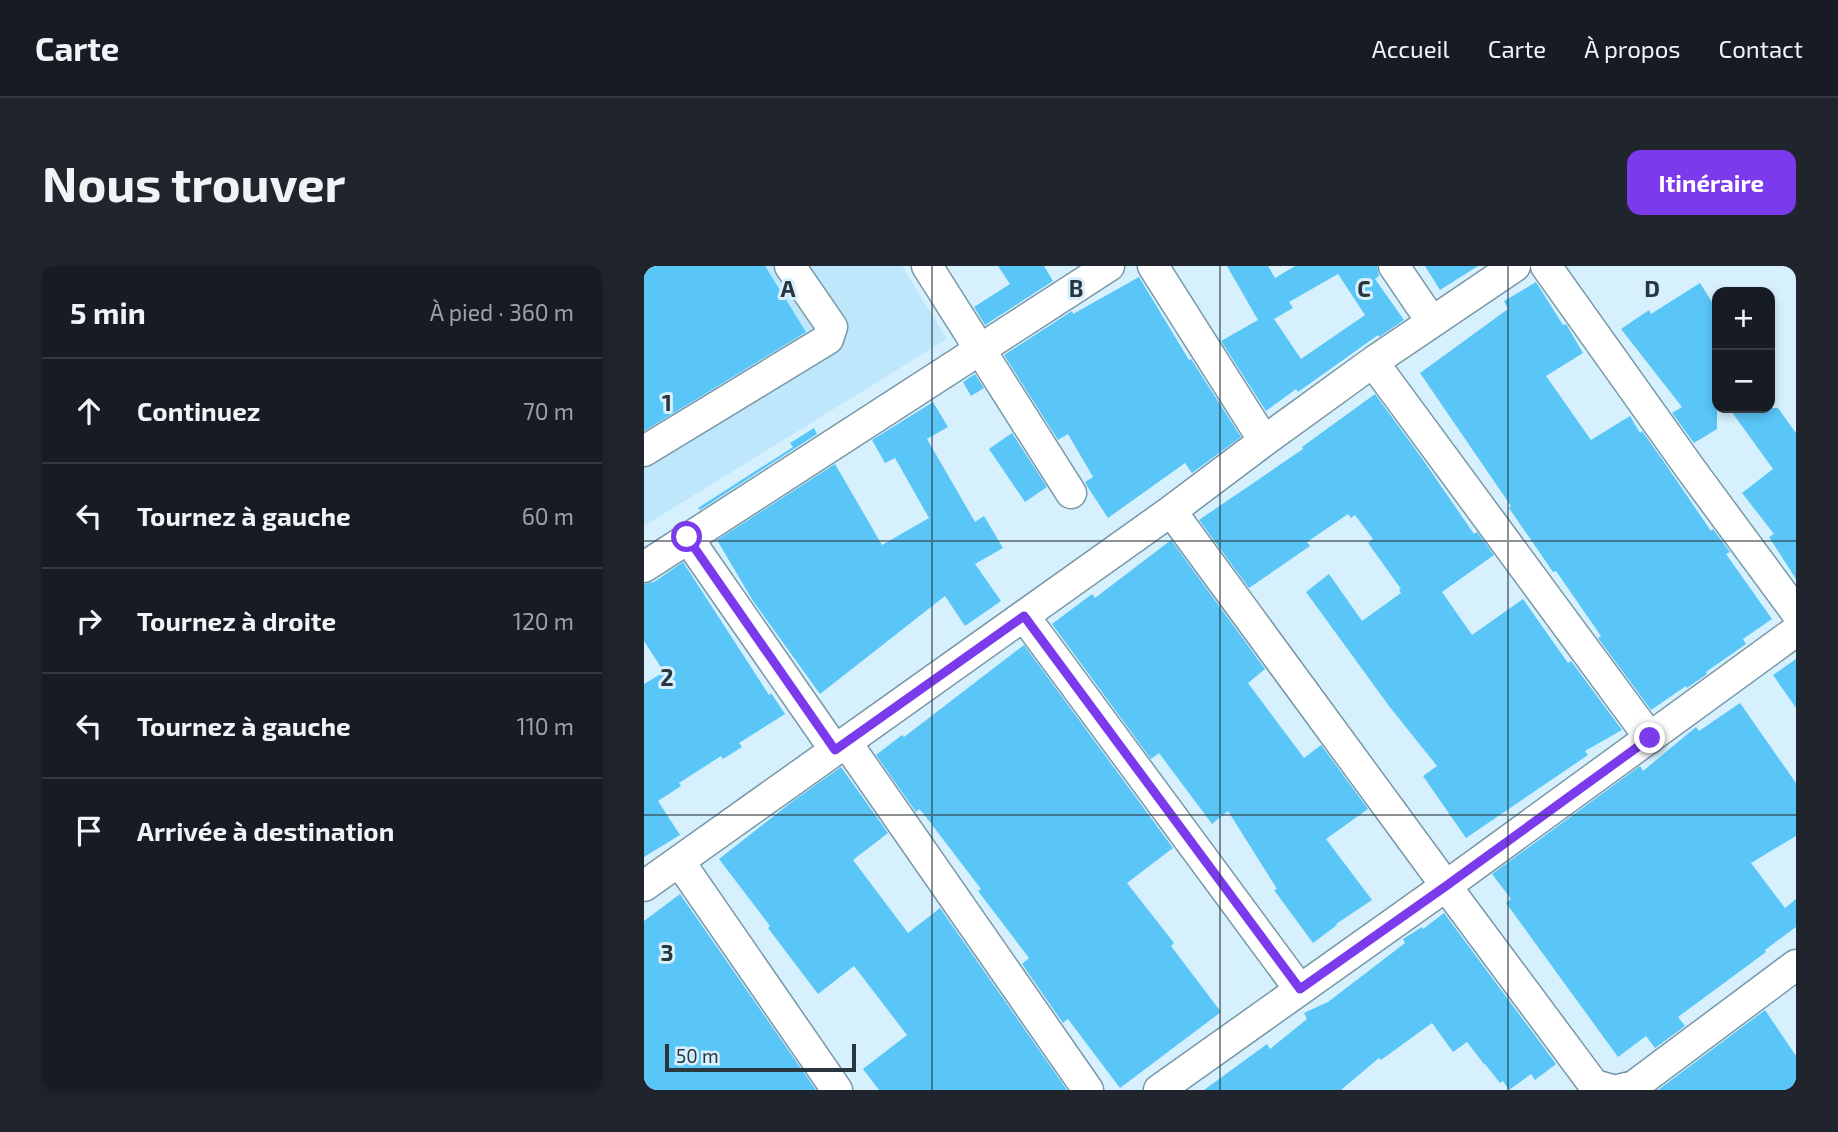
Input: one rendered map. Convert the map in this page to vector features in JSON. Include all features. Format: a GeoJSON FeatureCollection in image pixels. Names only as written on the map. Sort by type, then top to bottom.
{"type":"FeatureCollection","features":[{"type":"Feature","properties":{"kind":"street"},"geometry":{"type":"LineString","coordinates":[[644,451],[828,339],[832,327],[790,266]]}},
{"type":"Feature","properties":{"kind":"street"},"geometry":{"type":"LineString","coordinates":[[927,266],[1072,493]]}},
{"type":"Feature","properties":{"kind":"street"},"geometry":{"type":"LineString","coordinates":[[644,567],[1109,266]]}},
{"type":"Feature","properties":{"kind":"street"},"geometry":{"type":"LineString","coordinates":[[1153,266],[1264,441]]}},
{"type":"Feature","properties":{"kind":"street"},"geometry":{"type":"LineString","coordinates":[[1394,266],[1432,322]]}},
{"type":"Feature","properties":{"kind":"street"},"geometry":{"type":"LineString","coordinates":[[644,886],[1171,511],[1373,362],[1515,266]]}},
{"type":"Feature","properties":{"kind":"street"},"geometry":{"type":"LineString","coordinates":[[1546,266],[1796,612]]}},
{"type":"Feature","properties":{"kind":"street"},"geometry":{"type":"LineString","coordinates":[[1373,362],[1650,738]]}},
{"type":"Feature","properties":{"kind":"street"},"geometry":{"type":"LineString","coordinates":[[1171,511],[1594,1085],[1612,1090]]}},
{"type":"Feature","properties":{"kind":"street"},"geometry":{"type":"LineString","coordinates":[[687,537],[1088,1090]]}},
{"type":"Feature","properties":{"kind":"street"},"geometry":{"type":"LineString","coordinates":[[1024,616],[1300,989]]}},
{"type":"Feature","properties":{"kind":"street"},"geometry":{"type":"LineString","coordinates":[[1159,1090],[1446,886],[1796,631]]}},
{"type":"Feature","properties":{"kind":"street"},"geometry":{"type":"LineString","coordinates":[[679,860],[837,1090]]}},
{"type":"Feature","properties":{"kind":"street"},"geometry":{"type":"LineString","coordinates":[[1618,1090],[1634,1086],[1796,965]]}},
{"type":"Feature","properties":{"kind":"shaded area"},"geometry":{"type":"Polygon","coordinates":[[[644,266],[902,266],[947,339],[644,526],[644,266]]]}},
{"type":"Feature","properties":{"kind":"building"},"geometry":{"type":"Polygon","coordinates":[[[644,266],[765,266],[806,332],[644,431],[644,266]]]}},
{"type":"Feature","properties":{"kind":"building"},"geometry":{"type":"Polygon","coordinates":[[[998,266],[1044,266],[1053,281],[985,325],[974,307],[1010,284],[998,266]]]}},
{"type":"Feature","properties":{"kind":"building"},"geometry":{"type":"Polygon","coordinates":[[[1227,266],[1268,266],[1275,278],[1295,266],[1377,266],[1379,276],[1375,279],[1404,320],[1266,411],[1221,341],[1258,320],[1227,266]],[[1338,274],[1289,302],[1293,308],[1274,319],[1301,359],[1365,315],[1338,274]]]}},
{"type":"Feature","properties":{"kind":"building"},"geometry":{"type":"Polygon","coordinates":[[[1425,266],[1478,266],[1440,290],[1425,266]]]}},
{"type":"Feature","properties":{"kind":"building"},"geometry":{"type":"Polygon","coordinates":[[[1139,277],[1189,360],[1191,359],[1241,437],[1192,473],[1185,463],[1108,518],[1085,482],[1093,477],[1068,434],[1058,440],[1004,355],[1072,311],[1073,314],[1139,277]]]}},
{"type":"Feature","properties":{"kind":"building"},"geometry":{"type":"Polygon","coordinates":[[[1536,282],[1583,353],[1546,376],[1591,440],[1630,416],[1711,531],[1713,529],[1730,552],[1726,554],[1772,619],[1743,639],[1746,644],[1706,672],[1707,674],[1651,710],[1598,638],[1601,636],[1556,571],[1553,572],[1420,373],[1508,309],[1504,301],[1536,282]]]}},
{"type":"Feature","properties":{"kind":"building"},"geometry":{"type":"Polygon","coordinates":[[[1700,283],[1712,302],[1712,413],[1717,413],[1717,429],[1694,443],[1672,413],[1682,407],[1621,329],[1649,310],[1651,314],[1700,283]]]}},
{"type":"Feature","properties":{"kind":"building"},"geometry":{"type":"Polygon","coordinates":[[[975,374],[984,388],[971,396],[963,382],[975,374]]]}},
{"type":"Feature","properties":{"kind":"building"},"geometry":{"type":"Polygon","coordinates":[[[1375,394],[1474,534],[1477,532],[1494,555],[1442,592],[1472,635],[1523,599],[1568,663],[1571,661],[1622,730],[1585,751],[1588,755],[1466,838],[1423,776],[1437,766],[1389,706],[1306,592],[1329,574],[1362,621],[1401,593],[1401,589],[1368,543],[1373,539],[1355,515],[1351,518],[1348,514],[1307,542],[1310,546],[1249,588],[1199,520],[1303,449],[1302,447],[1375,394]]]}},
{"type":"Feature","properties":{"kind":"building"},"geometry":{"type":"Polygon","coordinates":[[[933,402],[948,427],[927,439],[975,522],[984,516],[1003,548],[975,564],[1001,601],[965,626],[945,596],[820,694],[753,601],[717,540],[835,464],[882,545],[929,518],[895,458],[885,463],[872,440],[933,402]]]}},
{"type":"Feature","properties":{"kind":"building"},"geometry":{"type":"Polygon","coordinates":[[[1775,408],[1778,408],[1796,433],[1796,579],[1769,537],[1774,534],[1742,493],[1773,469],[1733,413],[1775,413],[1775,408]]]}},
{"type":"Feature","properties":{"kind":"building"},"geometry":{"type":"Polygon","coordinates":[[[814,428],[817,434],[700,510],[698,508],[793,447],[790,443],[814,428]]]}},
{"type":"Feature","properties":{"kind":"building"},"geometry":{"type":"Polygon","coordinates":[[[1012,433],[1047,487],[1025,502],[989,449],[1012,433]]]}},
{"type":"Feature","properties":{"kind":"building"},"geometry":{"type":"Polygon","coordinates":[[[1171,540],[1265,669],[1248,683],[1304,758],[1321,745],[1368,809],[1326,839],[1372,900],[1313,943],[1274,890],[1277,889],[1228,811],[1212,824],[1159,753],[1151,759],[1052,624],[1092,594],[1095,598],[1171,540]]]}},
{"type":"Feature","properties":{"kind":"building"},"geometry":{"type":"Polygon","coordinates":[[[683,562],[769,695],[771,693],[785,714],[739,743],[742,747],[723,759],[721,756],[679,783],[681,786],[658,801],[680,835],[644,857],[644,684],[664,672],[644,641],[644,584],[654,582],[683,562]]]}},
{"type":"Feature","properties":{"kind":"building"},"geometry":{"type":"Polygon","coordinates":[[[1024,645],[1173,848],[1127,883],[1174,943],[1171,946],[1221,1012],[1120,1088],[1068,1019],[1063,1023],[1022,964],[1029,958],[978,891],[981,889],[923,813],[919,809],[916,812],[876,755],[902,735],[904,737],[1024,645]]]}},
{"type":"Feature","properties":{"kind":"building"},"geometry":{"type":"Polygon","coordinates":[[[1796,659],[1796,708],[1773,675],[1796,659]]]}},
{"type":"Feature","properties":{"kind":"building"},"geometry":{"type":"Polygon","coordinates":[[[1740,703],[1796,783],[1796,836],[1751,863],[1785,908],[1796,899],[1796,927],[1678,1017],[1685,1026],[1655,1048],[1646,1036],[1618,1057],[1506,903],[1511,899],[1492,874],[1640,766],[1643,771],[1696,727],[1699,731],[1740,703]]]}},
{"type":"Feature","properties":{"kind":"building"},"geometry":{"type":"Polygon","coordinates":[[[841,767],[888,833],[853,860],[908,933],[940,908],[1067,1090],[879,1090],[863,1069],[907,1035],[854,966],[818,994],[719,859],[841,767]]]}},
{"type":"Feature","properties":{"kind":"building"},"geometry":{"type":"Polygon","coordinates":[[[680,894],[816,1090],[644,1090],[644,921],[680,894]]]}},
{"type":"Feature","properties":{"kind":"building"},"geometry":{"type":"Polygon","coordinates":[[[1444,913],[1556,1064],[1535,1080],[1531,1074],[1509,1090],[1503,1081],[1500,1083],[1467,1042],[1453,1052],[1432,1023],[1381,1060],[1379,1058],[1341,1090],[1204,1090],[1267,1044],[1270,1049],[1307,1019],[1304,1013],[1328,1002],[1405,943],[1403,939],[1422,927],[1423,929],[1444,913]]]}},
{"type":"Feature","properties":{"kind":"building"},"geometry":{"type":"Polygon","coordinates":[[[1765,1010],[1796,1056],[1796,1090],[1658,1090],[1765,1010]]]}},
{"type":"Feature","properties":{"kind":"route"},"geometry":{"type":"LineString","coordinates":[[687,537],[835,750],[1024,616],[1300,989],[1650,738]]}}]}
